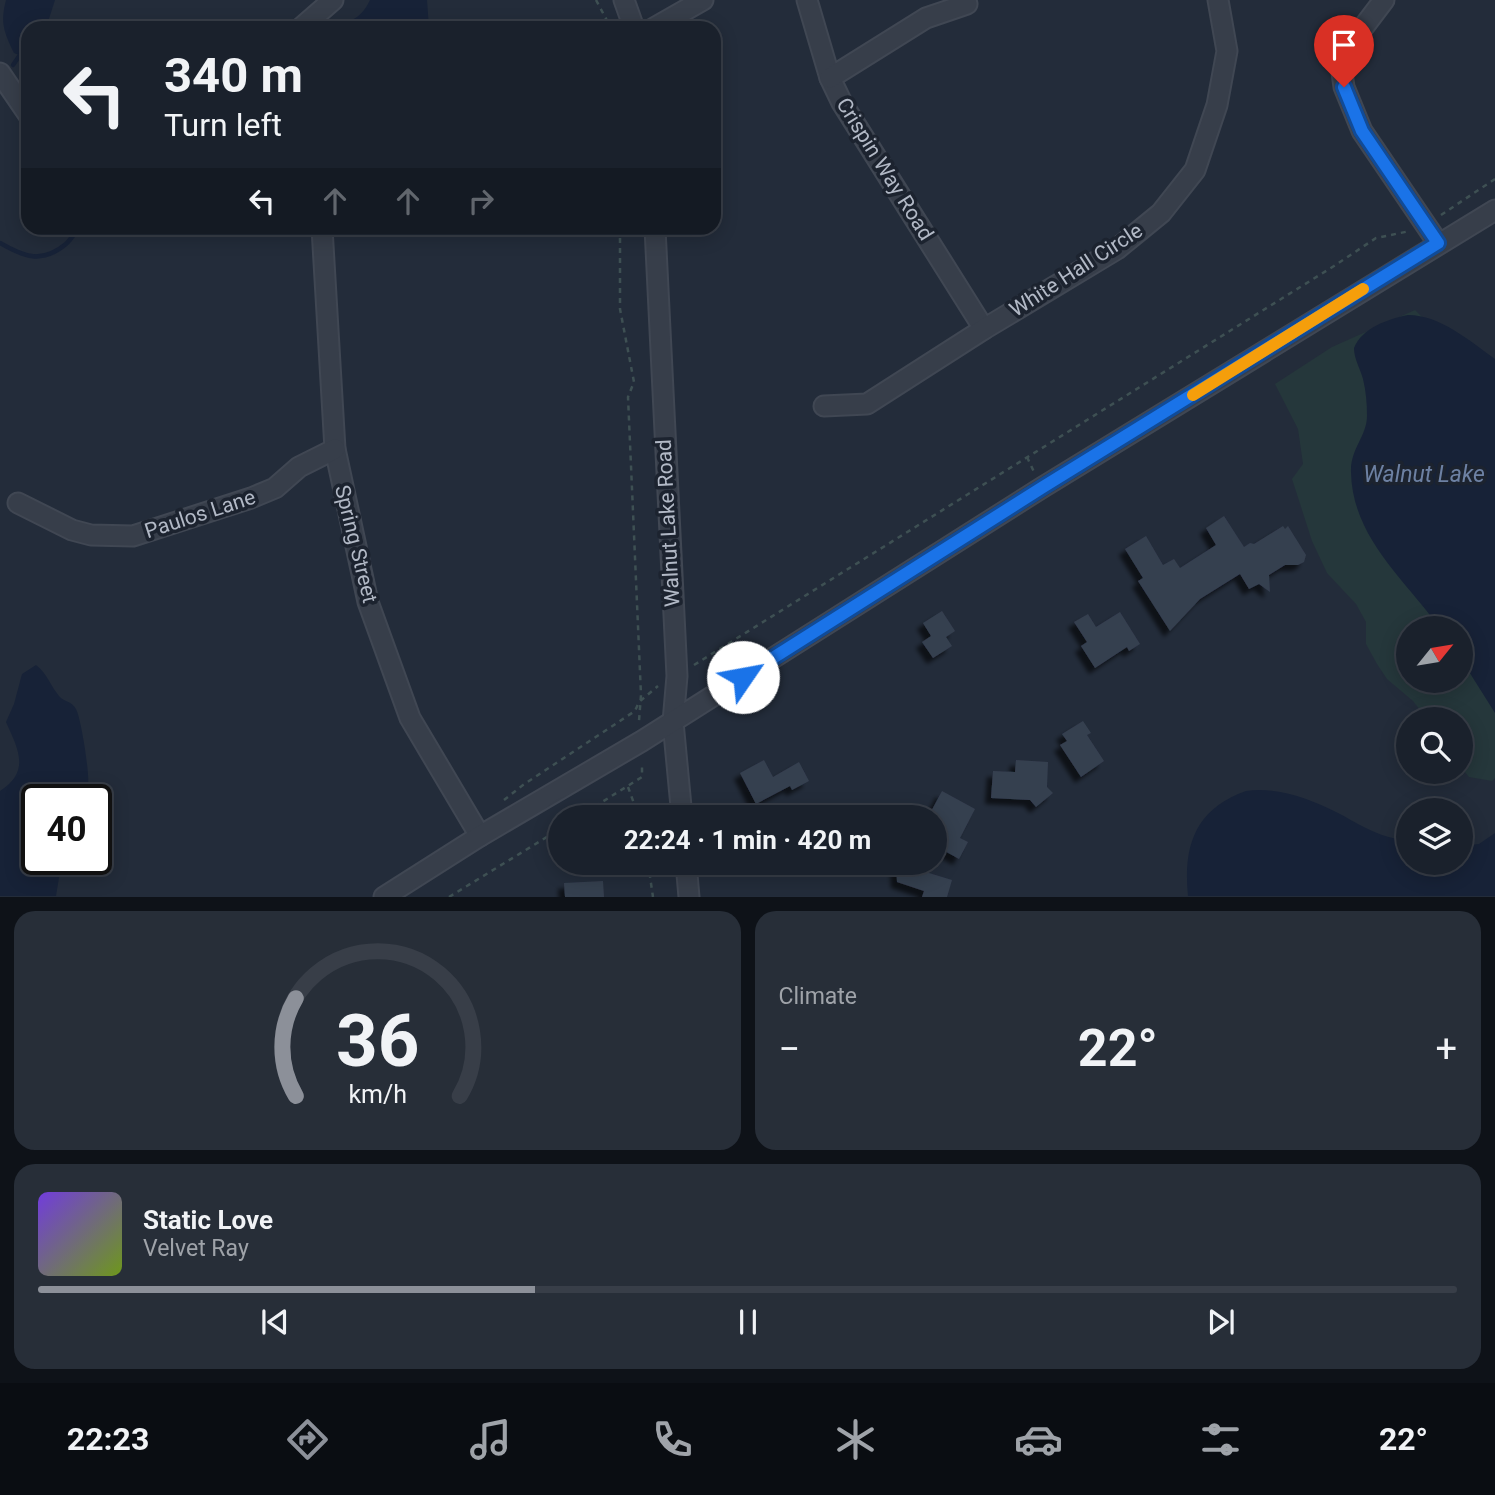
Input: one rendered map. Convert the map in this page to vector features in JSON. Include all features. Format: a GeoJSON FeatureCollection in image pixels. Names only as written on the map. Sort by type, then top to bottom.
{"type":"FeatureCollection","features":[{"type":"Feature","properties":{"kind":"street"},"geometry":{"type":"LineString","coordinates":[[309,21],[333,0]]}},
{"type":"Feature","properties":{"kind":"street"},"geometry":{"type":"LineString","coordinates":[[666,21],[703,0]]}},
{"type":"Feature","properties":{"kind":"street","name":"Crispin Way Road"},"geometry":{"type":"LineString","coordinates":[[807,0],[830,78],[842,103],[984,329]]}},
{"type":"Feature","properties":{"kind":"street","name":"White Hall Circle"},"geometry":{"type":"LineString","coordinates":[[824,406],[867,404],[1117,249],[1161,213],[1195,170],[1217,105],[1227,51],[1218,0]]}},
{"type":"Feature","properties":{"kind":"street"},"geometry":{"type":"LineString","coordinates":[[1384,0],[1340,58],[1344,87],[1362,131],[1438,243]]}},
{"type":"Feature","properties":{"kind":"street"},"geometry":{"type":"LineString","coordinates":[[628,1],[632,21]]}},
{"type":"Feature","properties":{"kind":"street"},"geometry":{"type":"LineString","coordinates":[[830,78],[926,18],[967,4]]}},
{"type":"Feature","properties":{"kind":"street"},"geometry":{"type":"LineString","coordinates":[[0,73],[21,104]]}},
{"type":"Feature","properties":{"kind":"street"},"geometry":{"type":"LineString","coordinates":[[384,897],[480,836],[673,722],[1043,487],[1495,210]]}},
{"type":"Feature","properties":{"kind":"street","name":"Spring Street"},"geometry":{"type":"LineString","coordinates":[[322,235],[335,449],[368,602],[410,718],[480,836]]}},
{"type":"Feature","properties":{"kind":"street","name":"Walnut Lake Road"},"geometry":{"type":"LineString","coordinates":[[655,235],[677,676],[673,722],[681,805]]}},
{"type":"Feature","properties":{"kind":"street","name":"Paulos Lane"},"geometry":{"type":"LineString","coordinates":[[19,503],[72,530],[91,535],[133,536],[275,488],[299,467],[335,449]]}},
{"type":"Feature","properties":{"kind":"street"},"geometry":{"type":"LineString","coordinates":[[687,875],[689,897]]}},
{"type":"Feature","properties":{"kind":"path"},"geometry":{"type":"LineString","coordinates":[[596,0],[607,21]]}},
{"type":"Feature","properties":{"kind":"path"},"geometry":{"type":"LineString","coordinates":[[639,702],[655,688],[1376,238],[1420,228],[1495,180]]}},
{"type":"Feature","properties":{"kind":"path"},"geometry":{"type":"LineString","coordinates":[[503,800],[635,711],[641,695],[628,397],[634,382],[620,309],[620,235]]}},
{"type":"Feature","properties":{"kind":"path"},"geometry":{"type":"LineString","coordinates":[[598,805],[642,777],[639,702]]}},
{"type":"Feature","properties":{"kind":"path"},"geometry":{"type":"LineString","coordinates":[[628,787],[635,805]]}},
{"type":"Feature","properties":{"kind":"path"},"geometry":{"type":"LineString","coordinates":[[449,897],[548,836]]}},
{"type":"Feature","properties":{"kind":"path"},"geometry":{"type":"LineString","coordinates":[[650,875],[653,897]]}},
{"type":"Feature","properties":{"kind":"shaded area","name":"Walnut Lake"},"geometry":{"type":"Polygon","coordinates":[[[1415,310],[1495,390],[1495,778],[1492,781],[1473,778],[1473,707],[1418,707],[1404,693],[1474,693],[1474,616],[1396,616],[1396,687],[1387,679],[1366,644],[1366,622],[1356,604],[1327,573],[1312,541],[1292,479],[1303,464],[1298,429],[1275,384],[1332,347],[1415,310]]]}},
{"type":"Feature","properties":{"kind":"water"},"geometry":{"type":"Polygon","coordinates":[[[6,0],[55,0],[48,21],[21,21],[21,56],[14,53],[5,33],[3,15],[6,0]]]}},
{"type":"Feature","properties":{"kind":"water"},"geometry":{"type":"Polygon","coordinates":[[[370,0],[427,0],[428,21],[351,21],[364,10],[370,0]]]}},
{"type":"Feature","properties":{"kind":"water","name":"Walnut Lake"},"geometry":{"type":"Polygon","coordinates":[[[1408,315],[1432,319],[1465,337],[1495,359],[1495,713],[1474,680],[1474,616],[1430,616],[1370,537],[1360,517],[1354,495],[1351,464],[1367,416],[1364,384],[1354,348],[1369,330],[1408,315]]]}},
{"type":"Feature","properties":{"kind":"water"},"geometry":{"type":"Polygon","coordinates":[[[36,665],[59,696],[72,704],[76,709],[85,747],[88,784],[21,784],[21,875],[59,875],[56,896],[0,896],[0,791],[16,776],[19,767],[18,750],[6,722],[22,674],[36,665]]]}},
{"type":"Feature","properties":{"kind":"water"},"geometry":{"type":"Polygon","coordinates":[[[1246,791],[1281,792],[1304,798],[1373,831],[1396,839],[1396,875],[1473,875],[1473,845],[1479,844],[1495,833],[1495,896],[1188,896],[1188,861],[1196,832],[1215,808],[1246,791]]]}},
{"type":"Feature","properties":{"kind":"building"},"geometry":{"type":"Polygon","coordinates":[[[1224,516],[1244,547],[1283,526],[1285,529],[1288,526],[1306,555],[1304,562],[1285,565],[1269,575],[1270,592],[1259,584],[1249,589],[1240,574],[1200,599],[1170,631],[1138,581],[1143,578],[1125,549],[1146,536],[1163,565],[1174,559],[1180,568],[1216,545],[1206,528],[1224,516]]]}},
{"type":"Feature","properties":{"kind":"building"},"geometry":{"type":"Polygon","coordinates":[[[942,611],[955,631],[946,637],[952,646],[933,658],[922,642],[931,636],[923,623],[942,611]]]}},
{"type":"Feature","properties":{"kind":"building"},"geometry":{"type":"Polygon","coordinates":[[[1120,612],[1140,644],[1129,651],[1127,647],[1095,668],[1081,646],[1087,642],[1074,622],[1088,614],[1096,627],[1120,612]]]}},
{"type":"Feature","properties":{"kind":"building"},"geometry":{"type":"Polygon","coordinates":[[[1083,721],[1091,733],[1087,735],[1104,761],[1081,777],[1060,745],[1067,741],[1062,734],[1083,721]]]}},
{"type":"Feature","properties":{"kind":"building"},"geometry":{"type":"Polygon","coordinates":[[[764,760],[773,777],[799,762],[809,781],[792,790],[790,786],[756,804],[740,773],[764,760]]]}},
{"type":"Feature","properties":{"kind":"building"},"geometry":{"type":"Polygon","coordinates":[[[1016,760],[1048,762],[1047,787],[1053,793],[1036,807],[1030,800],[991,798],[993,771],[1015,772],[1016,760]]]}},
{"type":"Feature","properties":{"kind":"building"},"geometry":{"type":"Polygon","coordinates":[[[942,791],[975,809],[960,838],[968,842],[959,859],[947,852],[947,805],[934,805],[942,791]]]}},
{"type":"Feature","properties":{"kind":"building"},"geometry":{"type":"Polygon","coordinates":[[[897,875],[936,875],[952,880],[947,897],[922,897],[924,891],[897,882],[897,875]]]}},
{"type":"Feature","properties":{"kind":"building"},"geometry":{"type":"Polygon","coordinates":[[[603,881],[604,897],[565,897],[564,883],[603,881]]]}},
{"type":"Feature","properties":{"kind":"waterway"},"geometry":{"type":"LineString","coordinates":[[13,65],[21,53]]}},
{"type":"Feature","properties":{"kind":"waterway"},"geometry":{"type":"LineString","coordinates":[[0,243],[25,255],[41,256],[57,250],[73,235]]}},
{"type":"Feature","properties":{"kind":"slow traffic"},"geometry":{"type":"LineString","coordinates":[[1193,395],[1363,289]]}},
{"type":"Feature","properties":{"kind":"route"},"geometry":{"type":"LineString","coordinates":[[743,677],[1043,487],[1438,243],[1362,131],[1344,87]]}}]}
